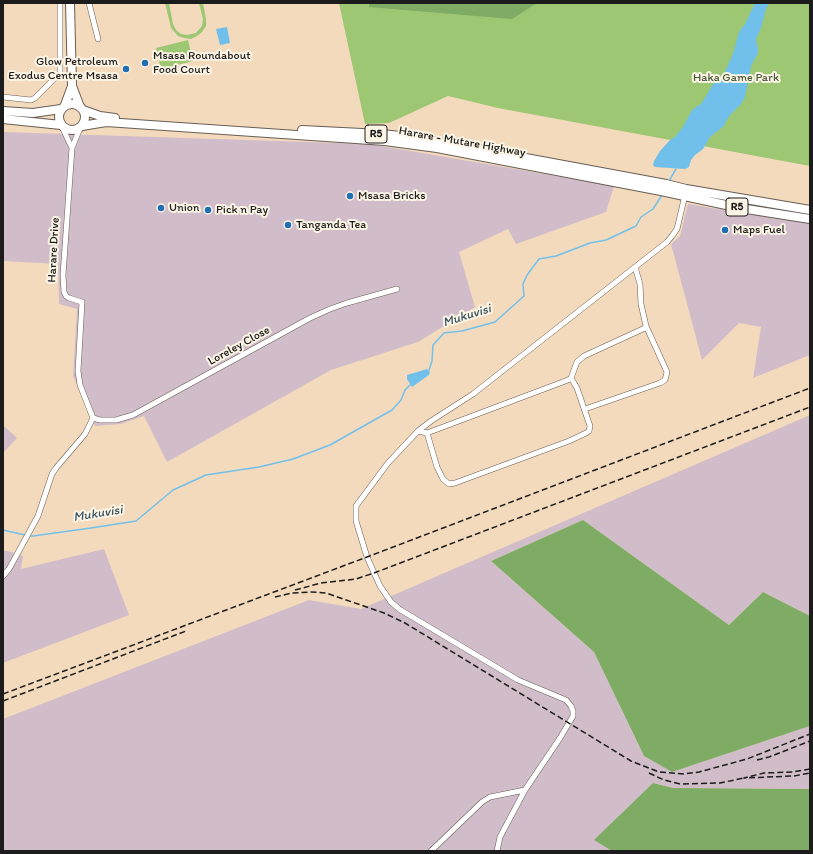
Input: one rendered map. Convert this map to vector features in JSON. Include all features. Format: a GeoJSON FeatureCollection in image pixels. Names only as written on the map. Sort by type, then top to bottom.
{"type":"FeatureCollection","features":[{"type":"Feature","properties":{"kind":"main road"},"geometry":{"type":"LineString","coordinates":[[70,3],[72,86],[85,120],[80,127]]}},
{"type":"Feature","properties":{"kind":"main road"},"geometry":{"type":"LineString","coordinates":[[62,126],[58,117],[72,86]]}},
{"type":"Feature","properties":{"kind":"main road","name":"R5"},"geometry":{"type":"LineString","coordinates":[[3,111],[33,113],[74,104],[81,109]]}},
{"type":"Feature","properties":{"kind":"main road","name":"Harare - Mutare Highway"},"geometry":{"type":"LineString","coordinates":[[81,109],[107,117],[236,127],[382,134],[418,138],[665,188],[740,208],[810,219]]}},
{"type":"Feature","properties":{"kind":"main road","name":"R5"},"geometry":{"type":"LineString","coordinates":[[3,119],[62,126],[71,131],[80,127]]}},
{"type":"Feature","properties":{"kind":"main road","name":"Harare - Mutare Highway"},"geometry":{"type":"LineString","coordinates":[[80,127],[106,122],[385,141],[437,148],[665,188]]}},
{"type":"Feature","properties":{"kind":"main road","name":"Harare - Mutare Highway"},"geometry":{"type":"LineString","coordinates":[[686,193],[810,210]]}},
{"type":"Feature","properties":{"kind":"street"},"geometry":{"type":"LineString","coordinates":[[3,97],[31,100],[54,81],[60,73],[60,3]]}},
{"type":"Feature","properties":{"kind":"street"},"geometry":{"type":"LineString","coordinates":[[89,3],[98,39]]}},
{"type":"Feature","properties":{"kind":"street"},"geometry":{"type":"LineString","coordinates":[[60,73],[71,73]]}},
{"type":"Feature","properties":{"kind":"street","name":"Harare Drive"},"geometry":{"type":"LineString","coordinates":[[62,126],[72,148]]}},
{"type":"Feature","properties":{"kind":"street","name":"Harare Drive"},"geometry":{"type":"LineString","coordinates":[[80,127],[72,148],[63,275],[64,292],[66,296],[82,302],[78,371],[80,385],[93,418]]}},
{"type":"Feature","properties":{"kind":"street"},"geometry":{"type":"LineString","coordinates":[[497,851],[500,837],[525,790],[569,723],[573,716],[573,711],[566,700],[518,680],[395,606],[385,595],[367,557],[356,521],[356,509],[358,502],[388,463],[418,431],[473,394],[658,249],[674,233],[681,214],[686,193]]}},
{"type":"Feature","properties":{"kind":"street"},"geometry":{"type":"LineString","coordinates":[[585,409],[665,380],[667,372],[646,326],[641,304],[640,284],[635,267]]}},
{"type":"Feature","properties":{"kind":"street","name":"Loreley Close"},"geometry":{"type":"LineString","coordinates":[[93,418],[100,420],[116,420],[133,415],[310,318],[330,309],[397,289]]}},
{"type":"Feature","properties":{"kind":"street"},"geometry":{"type":"LineString","coordinates":[[418,431],[427,433],[563,382],[571,378],[578,362],[584,356],[637,333],[646,326]]}},
{"type":"Feature","properties":{"kind":"street"},"geometry":{"type":"LineString","coordinates":[[427,433],[438,467],[447,484],[451,484],[528,457],[583,436],[589,431],[590,426],[577,388],[571,378]]}},
{"type":"Feature","properties":{"kind":"street"},"geometry":{"type":"LineString","coordinates":[[3,576],[9,569],[32,528],[40,510],[52,474],[85,434],[93,418]]}},
{"type":"Feature","properties":{"kind":"street"},"geometry":{"type":"LineString","coordinates":[[431,851],[482,802],[490,797],[525,790]]}},
{"type":"Feature","properties":{"kind":"shaded area"},"geometry":{"type":"Polygon","coordinates":[[[3,132],[370,144],[614,186],[606,212],[516,244],[508,229],[459,252],[475,307],[418,342],[331,370],[167,462],[144,416],[121,424],[95,426],[73,376],[77,309],[59,304],[58,264],[3,261],[3,132]]]}},
{"type":"Feature","properties":{"kind":"shaded area"},"geometry":{"type":"Polygon","coordinates":[[[688,204],[780,219],[810,221],[810,355],[753,378],[761,327],[739,323],[702,360],[671,244],[680,236],[688,204]]]}},
{"type":"Feature","properties":{"kind":"shaded area"},"geometry":{"type":"Polygon","coordinates":[[[810,415],[810,616],[763,592],[729,625],[583,520],[491,561],[594,652],[644,756],[672,772],[810,726],[810,789],[673,788],[653,783],[595,840],[612,851],[3,851],[3,719],[309,600],[361,609],[810,415]]]}},
{"type":"Feature","properties":{"kind":"shaded area"},"geometry":{"type":"Polygon","coordinates":[[[3,425],[17,438],[3,453],[3,425]]]}},
{"type":"Feature","properties":{"kind":"shaded area"},"geometry":{"type":"Polygon","coordinates":[[[104,549],[129,615],[3,663],[3,551],[8,551],[23,556],[21,569],[104,549]]]}},
{"type":"Feature","properties":{"kind":"green space"},"geometry":{"type":"Polygon","coordinates":[[[165,3],[169,3],[173,24],[176,30],[181,34],[187,35],[196,33],[202,26],[203,19],[199,3],[203,3],[206,26],[202,32],[191,39],[178,36],[171,28],[165,3]]]}},
{"type":"Feature","properties":{"kind":"green space","name":"Haka Game Park"},"geometry":{"type":"Polygon","coordinates":[[[339,3],[810,3],[810,166],[498,108],[448,96],[389,123],[365,124],[339,3]]]}},
{"type":"Feature","properties":{"kind":"green space"},"geometry":{"type":"Polygon","coordinates":[[[369,3],[537,3],[512,19],[369,7],[369,3]]]}},
{"type":"Feature","properties":{"kind":"green space"},"geometry":{"type":"Polygon","coordinates":[[[188,40],[193,61],[161,69],[156,48],[188,40]]]}},
{"type":"Feature","properties":{"kind":"green space"},"geometry":{"type":"Polygon","coordinates":[[[583,520],[729,625],[763,592],[810,616],[810,726],[672,772],[644,756],[594,652],[491,561],[583,520]]]}},
{"type":"Feature","properties":{"kind":"green space"},"geometry":{"type":"Polygon","coordinates":[[[653,783],[673,788],[810,789],[810,851],[612,851],[594,840],[653,783]]]}},
{"type":"Feature","properties":{"kind":"water"},"geometry":{"type":"Polygon","coordinates":[[[755,3],[769,3],[756,39],[758,53],[751,66],[745,97],[741,104],[731,114],[724,126],[710,137],[703,149],[695,155],[691,160],[689,167],[685,169],[655,167],[653,165],[654,161],[660,151],[683,127],[692,110],[702,103],[713,84],[723,76],[733,54],[739,32],[745,24],[755,3]]]}},
{"type":"Feature","properties":{"kind":"water"},"geometry":{"type":"Polygon","coordinates":[[[227,27],[230,43],[220,45],[216,29],[227,27]]]}},
{"type":"Feature","properties":{"kind":"water"},"geometry":{"type":"Polygon","coordinates":[[[427,369],[430,372],[429,375],[412,387],[407,379],[407,375],[427,369]]]}},
{"type":"Feature","properties":{"kind":"waterway","name":"Mukuvisi"},"geometry":{"type":"LineString","coordinates":[[669,181],[676,169]]}},
{"type":"Feature","properties":{"kind":"waterway","name":"Mukuvisi"},"geometry":{"type":"LineString","coordinates":[[429,370],[432,361],[433,345],[444,333],[462,331],[495,322],[524,296],[523,284],[527,275],[539,259],[556,256],[590,243],[606,240],[636,226],[641,217],[653,209],[662,195]]}},
{"type":"Feature","properties":{"kind":"waterway","name":"Mukuvisi"},"geometry":{"type":"LineString","coordinates":[[29,536],[136,521],[173,490],[206,475],[259,467],[293,459],[330,445],[392,410],[401,400],[405,390],[412,383]]}},
{"type":"Feature","properties":{"kind":"waterway","name":"Mukuvisi"},"geometry":{"type":"LineString","coordinates":[[3,530],[25,535]]}},
{"type":"Feature","properties":{"kind":"railway"},"geometry":{"type":"LineString","coordinates":[[3,694],[810,388]]}},
{"type":"Feature","properties":{"kind":"railway"},"geometry":{"type":"LineString","coordinates":[[295,590],[321,583],[356,579],[374,573],[810,407]]}},
{"type":"Feature","properties":{"kind":"railway"},"geometry":{"type":"LineString","coordinates":[[275,597],[292,593],[326,593],[384,613],[405,623],[631,761],[659,772],[684,774],[699,772],[747,759],[810,734]]}},
{"type":"Feature","properties":{"kind":"railway"},"geometry":{"type":"LineString","coordinates":[[3,701],[186,631]]}},
{"type":"Feature","properties":{"kind":"railway"},"geometry":{"type":"LineString","coordinates":[[757,760],[769,757],[810,741]]}},
{"type":"Feature","properties":{"kind":"railway"},"geometry":{"type":"LineString","coordinates":[[810,769],[793,772],[764,773],[744,778],[794,776],[810,773]]}},
{"type":"Feature","properties":{"kind":"railway"},"geometry":{"type":"LineString","coordinates":[[649,773],[664,780],[680,784],[720,783],[744,778]]}},
{"type":"Feature","properties":{"kind":"place","name":"Msasa Roundabout Food Court"},"geometry":{"type":"Point","coordinates":[145,63]}},
{"type":"Feature","properties":{"kind":"place","name":"Glow Petroleum Exodus Centre Msasa"},"geometry":{"type":"Point","coordinates":[126,69]}},
{"type":"Feature","properties":{"kind":"place","name":"Msasa Bricks"},"geometry":{"type":"Point","coordinates":[350,196]}},
{"type":"Feature","properties":{"kind":"place","name":"Union"},"geometry":{"type":"Point","coordinates":[161,208]}},
{"type":"Feature","properties":{"kind":"place","name":"Pick n Pay"},"geometry":{"type":"Point","coordinates":[208,210]}},
{"type":"Feature","properties":{"kind":"place","name":"Tanganda Tea"},"geometry":{"type":"Point","coordinates":[288,225]}},
{"type":"Feature","properties":{"kind":"place","name":"Maps Fuel"},"geometry":{"type":"Point","coordinates":[725,230]}}]}
